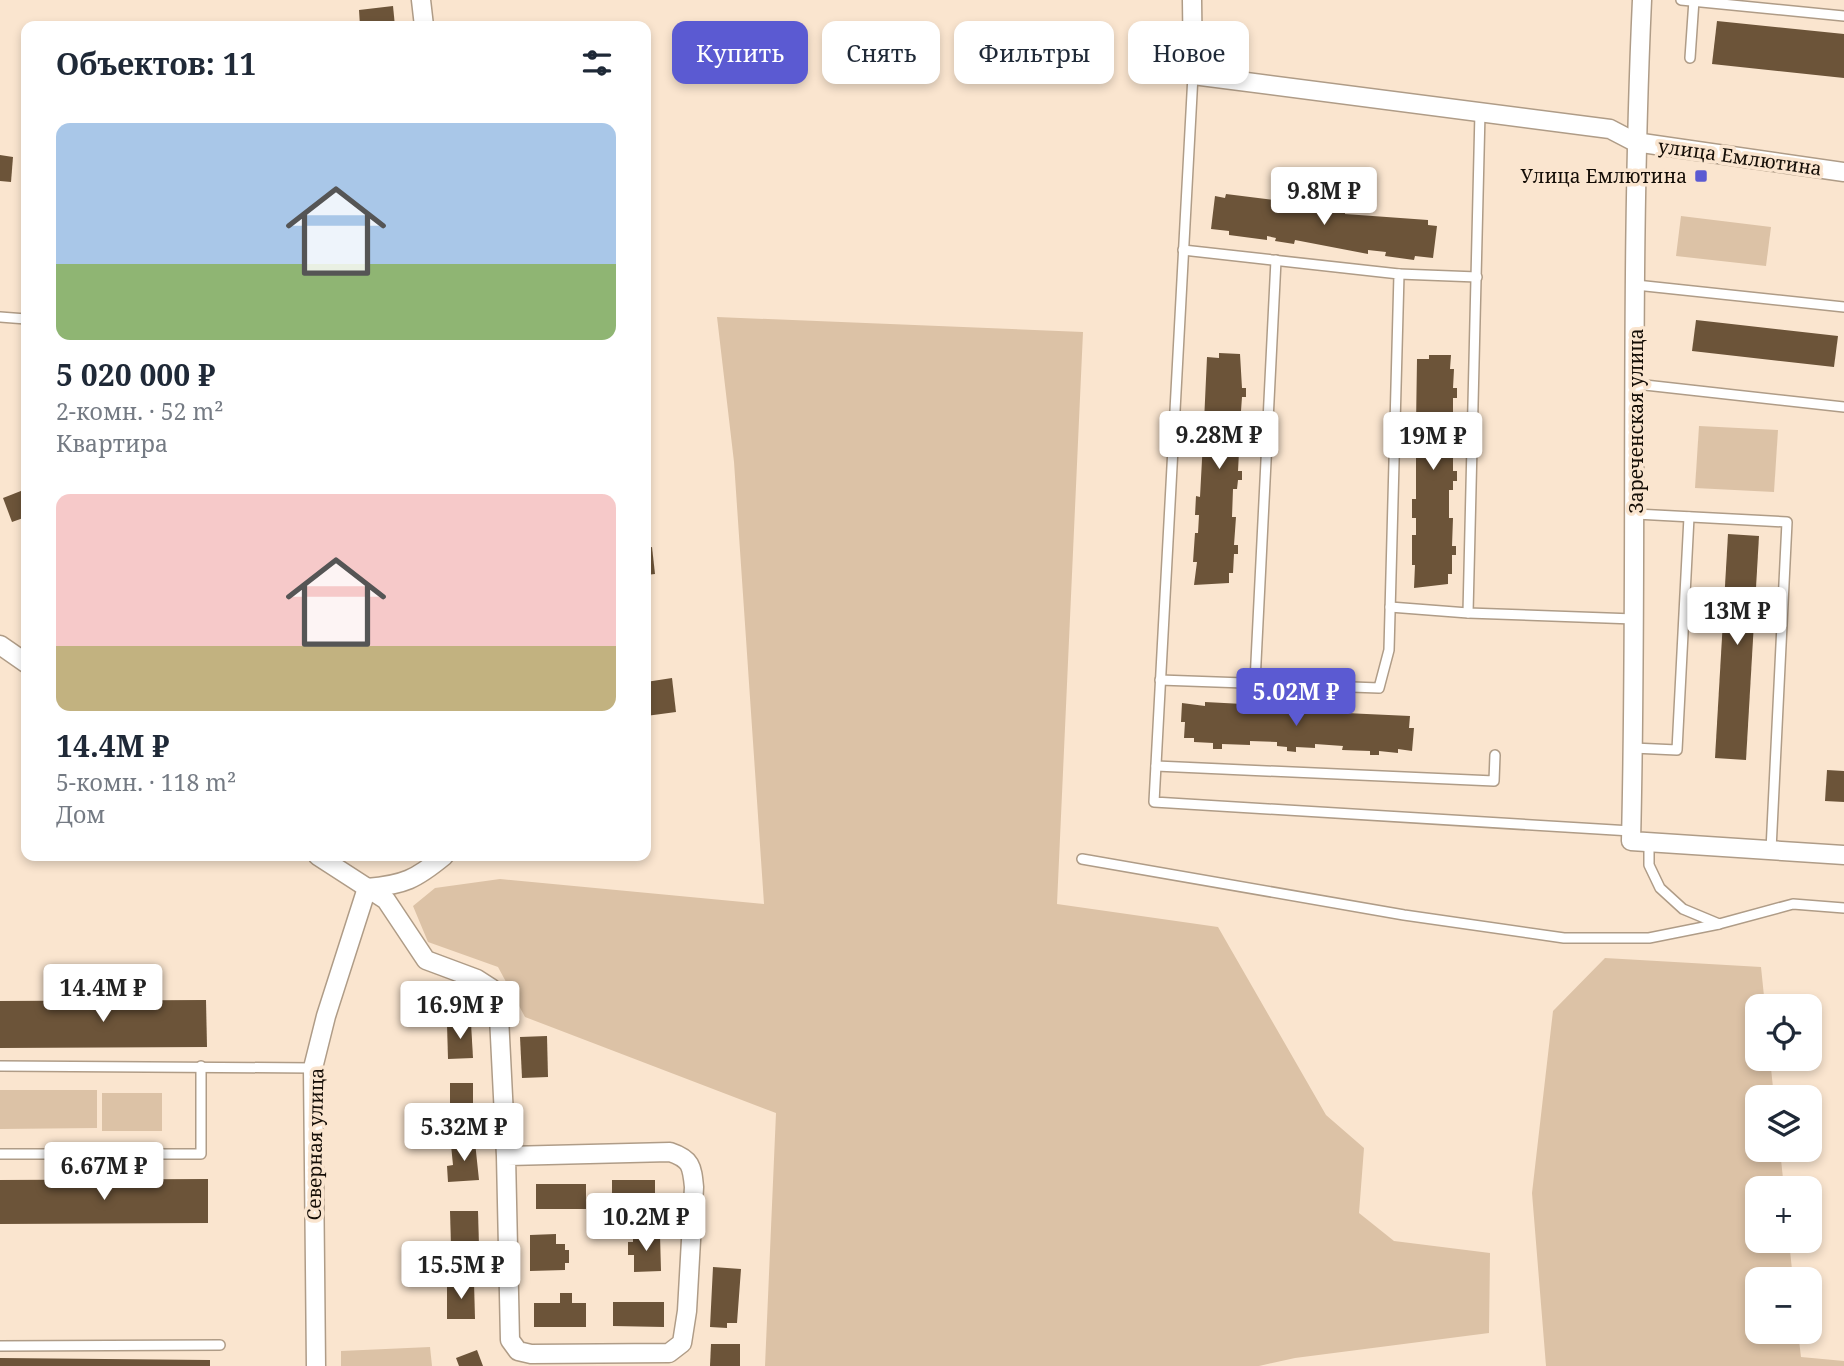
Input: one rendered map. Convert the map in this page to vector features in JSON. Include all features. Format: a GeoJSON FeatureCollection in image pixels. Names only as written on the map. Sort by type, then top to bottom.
{"type":"FeatureCollection","features":[{"type":"Feature","properties":{"kind":"street"},"geometry":{"type":"LineString","coordinates":[[421,0],[423,21]]}},
{"type":"Feature","properties":{"kind":"street"},"geometry":{"type":"LineString","coordinates":[[1192,0],[1192,21]]}},
{"type":"Feature","properties":{"kind":"street","name":"Зареченская улица"},"geometry":{"type":"LineString","coordinates":[[1631,836],[1636,514],[1635,142],[1642,0]]}},
{"type":"Feature","properties":{"kind":"street","name":"улица Емлютина"},"geometry":{"type":"LineString","coordinates":[[1249,82],[1610,129],[1635,142],[1844,172]]}},
{"type":"Feature","properties":{"kind":"street"},"geometry":{"type":"LineString","coordinates":[[0,645],[21,660]]}},
{"type":"Feature","properties":{"kind":"street"},"geometry":{"type":"LineString","coordinates":[[1631,836],[1650,843],[1844,855]]}},
{"type":"Feature","properties":{"kind":"street"},"geometry":{"type":"LineString","coordinates":[[326,861],[386,900],[426,960],[478,979],[498,997],[506,1156],[510,1340],[519,1351],[573,1355],[669,1353],[682,1343],[687,1311],[694,1187],[692,1167],[687,1158],[670,1152],[506,1156]]}},
{"type":"Feature","properties":{"kind":"street"},"geometry":{"type":"LineString","coordinates":[[367,888],[400,886],[420,876],[438,861]]}},
{"type":"Feature","properties":{"kind":"street","name":"Северная улица"},"geometry":{"type":"LineString","coordinates":[[316,1366],[313,1068],[326,1016],[367,888]]}},
{"type":"Feature","properties":{"kind":"lane"},"geometry":{"type":"LineString","coordinates":[[1681,0],[1844,16]]}},
{"type":"Feature","properties":{"kind":"lane"},"geometry":{"type":"LineString","coordinates":[[1690,58],[1694,1]]}},
{"type":"Feature","properties":{"kind":"lane"},"geometry":{"type":"LineString","coordinates":[[1193,84],[1154,802],[1631,836]]}},
{"type":"Feature","properties":{"kind":"lane"},"geometry":{"type":"LineString","coordinates":[[1468,613],[1480,112]]}},
{"type":"Feature","properties":{"kind":"lane"},"geometry":{"type":"LineString","coordinates":[[1184,250],[1399,274],[1477,277]]}},
{"type":"Feature","properties":{"kind":"lane"},"geometry":{"type":"LineString","coordinates":[[1255,682],[1276,260]]}},
{"type":"Feature","properties":{"kind":"lane"},"geometry":{"type":"LineString","coordinates":[[1160,680],[1379,688],[1389,650],[1399,274]]}},
{"type":"Feature","properties":{"kind":"lane"},"geometry":{"type":"LineString","coordinates":[[1636,285],[1844,307]]}},
{"type":"Feature","properties":{"kind":"lane"},"geometry":{"type":"LineString","coordinates":[[0,317],[21,319]]}},
{"type":"Feature","properties":{"kind":"lane"},"geometry":{"type":"LineString","coordinates":[[1636,384],[1844,407]]}},
{"type":"Feature","properties":{"kind":"lane"},"geometry":{"type":"LineString","coordinates":[[1636,514],[1787,522],[1771,850]]}},
{"type":"Feature","properties":{"kind":"lane"},"geometry":{"type":"LineString","coordinates":[[1633,748],[1677,750],[1689,517]]}},
{"type":"Feature","properties":{"kind":"lane"},"geometry":{"type":"LineString","coordinates":[[1390,607],[1468,613],[1635,619]]}},
{"type":"Feature","properties":{"kind":"lane"},"geometry":{"type":"LineString","coordinates":[[1156,766],[1494,781],[1495,755]]}},
{"type":"Feature","properties":{"kind":"lane"},"geometry":{"type":"LineString","coordinates":[[1650,843],[1649,865],[1660,888],[1683,909],[1718,924]]}},
{"type":"Feature","properties":{"kind":"lane"},"geometry":{"type":"LineString","coordinates":[[1082,859],[1404,915],[1564,938],[1649,937],[1718,924],[1793,904],[1844,908]]}},
{"type":"Feature","properties":{"kind":"lane"},"geometry":{"type":"LineString","coordinates":[[0,1066],[313,1068]]}},
{"type":"Feature","properties":{"kind":"lane"},"geometry":{"type":"LineString","coordinates":[[0,1154],[201,1154],[201,1066]]}},
{"type":"Feature","properties":{"kind":"lane"},"geometry":{"type":"LineString","coordinates":[[0,1346],[220,1345]]}},
{"type":"Feature","properties":{"kind":"shaded area"},"geometry":{"type":"Polygon","coordinates":[[[1681,216],[1771,227],[1766,266],[1676,256],[1681,216]]]}},
{"type":"Feature","properties":{"kind":"shaded area"},"geometry":{"type":"Polygon","coordinates":[[[717,317],[1083,332],[1057,904],[1218,927],[1326,1115],[1364,1148],[1359,1213],[1394,1241],[1490,1253],[1489,1333],[1295,1358],[1259,1366],[765,1366],[776,1113],[525,1017],[498,967],[428,942],[413,906],[435,888],[500,879],[764,904],[734,462],[717,317]]]}},
{"type":"Feature","properties":{"kind":"shaded area"},"geometry":{"type":"Polygon","coordinates":[[[1699,426],[1778,430],[1774,492],[1695,488],[1699,426]]]}},
{"type":"Feature","properties":{"kind":"shaded area"},"geometry":{"type":"Polygon","coordinates":[[[1605,958],[1761,967],[1764,994],[1745,994],[1745,1071],[1771,1071],[1773,1085],[1745,1085],[1745,1162],[1781,1162],[1783,1176],[1745,1176],[1745,1253],[1790,1253],[1792,1267],[1745,1267],[1745,1344],[1799,1344],[1801,1357],[1844,1361],[1844,1366],[1546,1366],[1532,1193],[1553,1011],[1605,958]]]}},
{"type":"Feature","properties":{"kind":"shaded area"},"geometry":{"type":"Polygon","coordinates":[[[0,1090],[97,1090],[97,1128],[0,1129],[0,1090]]]}},
{"type":"Feature","properties":{"kind":"shaded area"},"geometry":{"type":"Polygon","coordinates":[[[102,1093],[162,1093],[162,1131],[102,1131],[102,1093]]]}},
{"type":"Feature","properties":{"kind":"shaded area"},"geometry":{"type":"Polygon","coordinates":[[[430,1347],[432,1366],[341,1366],[341,1351],[430,1347]]]}},
{"type":"Feature","properties":{"kind":"building"},"geometry":{"type":"Polygon","coordinates":[[[393,6],[394,21],[360,21],[359,10],[393,6]]]}},
{"type":"Feature","properties":{"kind":"building"},"geometry":{"type":"Polygon","coordinates":[[[1717,21],[1844,34],[1844,78],[1712,64],[1717,21]]]}},
{"type":"Feature","properties":{"kind":"building"},"geometry":{"type":"Polygon","coordinates":[[[0,155],[13,157],[11,182],[0,181],[0,155]]]}},
{"type":"Feature","properties":{"kind":"building"},"geometry":{"type":"Polygon","coordinates":[[[1226,194],[1281,201],[1281,205],[1345,210],[1345,214],[1428,220],[1428,225],[1437,226],[1433,258],[1415,256],[1414,260],[1385,256],[1386,252],[1368,250],[1368,254],[1295,240],[1294,244],[1275,241],[1276,238],[1267,236],[1267,240],[1229,235],[1229,231],[1211,229],[1215,196],[1225,198],[1226,194]]]}},
{"type":"Feature","properties":{"kind":"building"},"geometry":{"type":"Polygon","coordinates":[[[1696,320],[1838,336],[1834,367],[1692,351],[1696,320]]]}},
{"type":"Feature","properties":{"kind":"building"},"geometry":{"type":"Polygon","coordinates":[[[1219,353],[1240,354],[1242,388],[1246,388],[1246,397],[1242,397],[1240,425],[1237,425],[1235,452],[1239,452],[1238,471],[1242,471],[1242,480],[1238,480],[1237,489],[1233,489],[1232,517],[1236,517],[1234,545],[1238,545],[1238,554],[1234,554],[1233,573],[1229,573],[1229,583],[1194,585],[1197,562],[1193,562],[1195,533],[1198,533],[1199,515],[1195,515],[1196,496],[1200,497],[1203,441],[1199,441],[1200,422],[1204,422],[1207,357],[1219,358],[1219,353]]]}},
{"type":"Feature","properties":{"kind":"building"},"geometry":{"type":"Polygon","coordinates":[[[1429,355],[1451,355],[1450,369],[1454,369],[1453,388],[1457,388],[1457,398],[1453,398],[1453,425],[1449,425],[1449,453],[1453,453],[1453,471],[1457,471],[1457,481],[1453,481],[1453,490],[1449,490],[1449,518],[1453,518],[1452,546],[1456,546],[1456,555],[1452,555],[1452,574],[1448,574],[1448,584],[1414,588],[1412,535],[1416,535],[1416,518],[1412,518],[1412,499],[1416,499],[1416,444],[1412,444],[1413,425],[1416,425],[1417,359],[1429,359],[1429,355]]]}},
{"type":"Feature","properties":{"kind":"building"},"geometry":{"type":"Polygon","coordinates":[[[21,491],[21,519],[12,522],[3,498],[21,491]]]}},
{"type":"Feature","properties":{"kind":"building"},"geometry":{"type":"Polygon","coordinates":[[[1728,534],[1759,536],[1746,760],[1715,758],[1728,534]]]}},
{"type":"Feature","properties":{"kind":"building"},"geometry":{"type":"Polygon","coordinates":[[[651,547],[655,574],[651,574],[651,547]]]}},
{"type":"Feature","properties":{"kind":"building"},"geometry":{"type":"Polygon","coordinates":[[[672,678],[676,712],[651,715],[651,681],[672,678]]]}},
{"type":"Feature","properties":{"kind":"building"},"geometry":{"type":"Polygon","coordinates":[[[1205,702],[1243,704],[1242,708],[1251,708],[1252,704],[1271,705],[1270,709],[1279,710],[1279,706],[1317,708],[1317,712],[1326,712],[1326,708],[1345,709],[1345,713],[1410,716],[1409,728],[1414,728],[1412,751],[1398,749],[1398,753],[1379,751],[1379,755],[1370,755],[1370,751],[1342,750],[1343,746],[1315,744],[1315,748],[1296,747],[1296,752],[1277,746],[1277,742],[1250,741],[1250,745],[1222,744],[1222,749],[1213,749],[1213,743],[1194,742],[1194,738],[1184,738],[1185,722],[1181,722],[1182,703],[1205,706],[1205,702]]]}},
{"type":"Feature","properties":{"kind":"building"},"geometry":{"type":"Polygon","coordinates":[[[1827,770],[1844,771],[1844,802],[1825,801],[1827,770]]]}},
{"type":"Feature","properties":{"kind":"building"},"geometry":{"type":"Polygon","coordinates":[[[206,1000],[207,1047],[0,1048],[0,1001],[206,1000]]]}},
{"type":"Feature","properties":{"kind":"building"},"geometry":{"type":"Polygon","coordinates":[[[471,1023],[473,1058],[448,1059],[447,1024],[471,1023]]]}},
{"type":"Feature","properties":{"kind":"building"},"geometry":{"type":"Polygon","coordinates":[[[547,1036],[548,1077],[522,1078],[520,1037],[547,1036]]]}},
{"type":"Feature","properties":{"kind":"building"},"geometry":{"type":"Polygon","coordinates":[[[450,1083],[473,1083],[473,1119],[450,1119],[450,1083]]]}},
{"type":"Feature","properties":{"kind":"building"},"geometry":{"type":"Polygon","coordinates":[[[475,1142],[479,1180],[448,1182],[447,1166],[453,1165],[451,1145],[475,1142]]]}},
{"type":"Feature","properties":{"kind":"building"},"geometry":{"type":"Polygon","coordinates":[[[208,1179],[208,1223],[0,1224],[0,1180],[208,1179]]]}},
{"type":"Feature","properties":{"kind":"building"},"geometry":{"type":"Polygon","coordinates":[[[612,1180],[655,1180],[655,1199],[612,1199],[612,1180]]]}},
{"type":"Feature","properties":{"kind":"building"},"geometry":{"type":"Polygon","coordinates":[[[536,1184],[586,1184],[586,1209],[536,1209],[536,1184]]]}},
{"type":"Feature","properties":{"kind":"building"},"geometry":{"type":"Polygon","coordinates":[[[450,1211],[478,1211],[479,1246],[451,1246],[450,1211]]]}},
{"type":"Feature","properties":{"kind":"building"},"geometry":{"type":"Polygon","coordinates":[[[556,1234],[556,1244],[565,1244],[565,1250],[569,1250],[569,1263],[565,1263],[565,1270],[530,1271],[530,1235],[556,1234]]]}},
{"type":"Feature","properties":{"kind":"building"},"geometry":{"type":"Polygon","coordinates":[[[660,1235],[661,1271],[634,1272],[634,1255],[628,1255],[628,1242],[633,1242],[633,1236],[660,1235]]]}},
{"type":"Feature","properties":{"kind":"building"},"geometry":{"type":"Polygon","coordinates":[[[713,1267],[741,1269],[737,1323],[727,1323],[727,1328],[710,1327],[713,1267]]]}},
{"type":"Feature","properties":{"kind":"building"},"geometry":{"type":"Polygon","coordinates":[[[447,1282],[474,1282],[475,1319],[447,1319],[447,1282]]]}},
{"type":"Feature","properties":{"kind":"building"},"geometry":{"type":"Polygon","coordinates":[[[560,1293],[572,1293],[572,1303],[586,1303],[586,1327],[534,1327],[534,1303],[560,1303],[560,1293]]]}},
{"type":"Feature","properties":{"kind":"building"},"geometry":{"type":"Polygon","coordinates":[[[613,1302],[664,1302],[664,1327],[613,1326],[613,1302]]]}},
{"type":"Feature","properties":{"kind":"building"},"geometry":{"type":"Polygon","coordinates":[[[711,1344],[740,1344],[740,1366],[710,1366],[711,1344]]]}},
{"type":"Feature","properties":{"kind":"building"},"geometry":{"type":"Polygon","coordinates":[[[477,1350],[483,1366],[459,1366],[456,1358],[477,1350]]]}},
{"type":"Feature","properties":{"kind":"building"},"geometry":{"type":"Polygon","coordinates":[[[0,1358],[210,1360],[210,1366],[0,1366],[0,1358]]]}},
{"type":"Feature","properties":{"kind":"place","name":"Улица Емлютина"},"geometry":{"type":"Point","coordinates":[1701,176]}}]}
